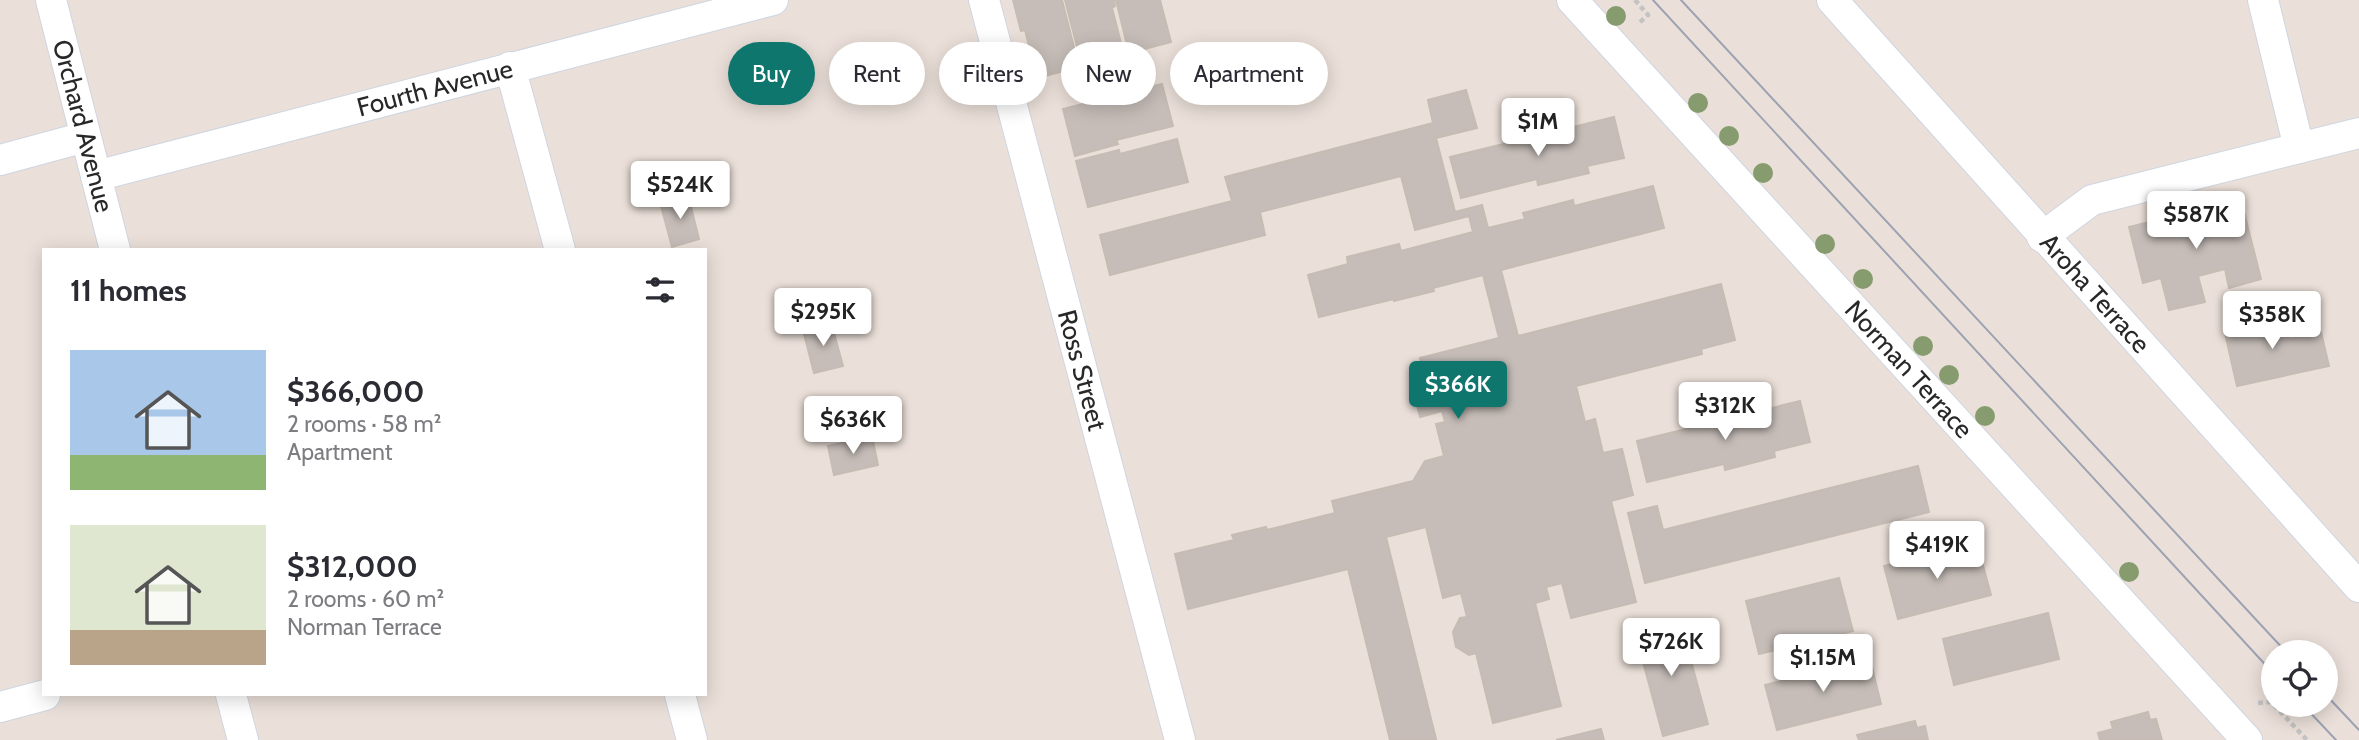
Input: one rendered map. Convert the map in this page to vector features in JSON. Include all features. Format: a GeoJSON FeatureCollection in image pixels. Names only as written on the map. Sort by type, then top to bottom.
{"type":"FeatureCollection","features":[{"type":"Feature","properties":{"kind":"street","name":"Orchard Avenue"},"geometry":{"type":"LineString","coordinates":[[51,0],[114,248]]}},
{"type":"Feature","properties":{"kind":"street","name":"Fourth Avenue"},"geometry":{"type":"LineString","coordinates":[[96,176],[773,0]]}},
{"type":"Feature","properties":{"kind":"street","name":"Ross Street"},"geometry":{"type":"LineString","coordinates":[[984,0],[1180,740]]}},
{"type":"Feature","properties":{"kind":"street","name":"Norman Terrace"},"geometry":{"type":"LineString","coordinates":[[1572,0],[2247,740]]}},
{"type":"Feature","properties":{"kind":"street","name":"Aroha Terrace"},"geometry":{"type":"LineString","coordinates":[[1832,0],[2359,587]]}},
{"type":"Feature","properties":{"kind":"street"},"geometry":{"type":"LineString","coordinates":[[2263,0],[2299,148]]}},
{"type":"Feature","properties":{"kind":"street"},"geometry":{"type":"LineString","coordinates":[[510,67],[559,248]]}},
{"type":"Feature","properties":{"kind":"street"},"geometry":{"type":"LineString","coordinates":[[2042,237],[2092,200],[2359,133]]}},
{"type":"Feature","properties":{"kind":"street"},"geometry":{"type":"LineString","coordinates":[[0,159],[85,137]]}},
{"type":"Feature","properties":{"kind":"street"},"geometry":{"type":"LineString","coordinates":[[0,707],[42,696]]}},
{"type":"Feature","properties":{"kind":"street"},"geometry":{"type":"LineString","coordinates":[[231,696],[243,740]]}},
{"type":"Feature","properties":{"kind":"street"},"geometry":{"type":"LineString","coordinates":[[680,696],[692,740]]}},
{"type":"Feature","properties":{"kind":"path"},"geometry":{"type":"LineString","coordinates":[[1635,0],[1648,15],[1638,24]]}},
{"type":"Feature","properties":{"kind":"path"},"geometry":{"type":"LineString","coordinates":[[2286,717],[2308,740]]}},
{"type":"Feature","properties":{"kind":"building"},"geometry":{"type":"Polygon","coordinates":[[[1013,0],[1062,0],[1073,42],[1061,42],[1061,72],[1047,75],[1047,42],[1028,42],[1025,30],[1021,31],[1013,0]]]}},
{"type":"Feature","properties":{"kind":"building"},"geometry":{"type":"Polygon","coordinates":[[[1065,0],[1114,0],[1115,6],[1112,8],[1121,42],[1076,42],[1065,0]]]}},
{"type":"Feature","properties":{"kind":"building"},"geometry":{"type":"Polygon","coordinates":[[[1116,0],[1160,0],[1171,42],[1156,46],[1156,42],[1126,42],[1116,0]]]}},
{"type":"Feature","properties":{"kind":"building"},"geometry":{"type":"Polygon","coordinates":[[[1162,84],[1173,126],[1116,140],[1118,144],[1075,156],[1063,109],[1079,105],[1156,105],[1156,86],[1162,84]]]}},
{"type":"Feature","properties":{"kind":"building"},"geometry":{"type":"Polygon","coordinates":[[[1466,90],[1477,128],[1436,138],[1455,212],[1482,205],[1488,228],[1525,219],[1523,213],[1573,200],[1574,206],[1653,186],[1664,228],[1501,270],[1518,336],[1721,284],[1735,340],[1701,349],[1702,354],[1576,386],[1585,422],[1595,419],[1603,453],[1622,449],[1633,495],[1611,501],[1636,602],[1571,618],[1562,583],[1546,587],[1549,599],[1535,603],[1561,706],[1493,723],[1476,653],[1469,655],[1456,647],[1453,632],[1460,618],[1467,617],[1461,593],[1443,598],[1426,527],[1386,537],[1436,739],[1390,740],[1348,569],[1188,609],[1175,554],[1234,540],[1232,535],[1266,527],[1267,530],[1335,513],[1332,501],[1413,481],[1425,461],[1444,456],[1436,424],[1445,422],[1442,411],[1420,417],[1410,376],[1418,374],[1416,363],[1421,362],[1420,358],[1499,338],[1483,275],[1433,288],[1434,291],[1319,317],[1308,275],[1348,264],[1347,257],[1399,244],[1401,251],[1473,232],[1469,216],[1415,230],[1401,176],[1260,212],[1265,235],[1110,275],[1100,235],[1232,201],[1225,177],[1433,123],[1428,100],[1466,90]]]}},
{"type":"Feature","properties":{"kind":"building"},"geometry":{"type":"Polygon","coordinates":[[[1614,117],[1624,158],[1587,166],[1589,173],[1538,185],[1537,179],[1461,198],[1450,157],[1614,117]]]}},
{"type":"Feature","properties":{"kind":"building"},"geometry":{"type":"Polygon","coordinates":[[[1177,139],[1188,182],[1088,207],[1076,161],[1119,150],[1120,154],[1177,139]]]}},
{"type":"Feature","properties":{"kind":"building"},"geometry":{"type":"Polygon","coordinates":[[[688,195],[699,239],[672,247],[660,202],[688,195]]]}},
{"type":"Feature","properties":{"kind":"building"},"geometry":{"type":"Polygon","coordinates":[[[2241,200],[2261,279],[2229,288],[2225,269],[2198,276],[2205,302],[2169,310],[2161,278],[2143,283],[2129,227],[2241,200]]]}},
{"type":"Feature","properties":{"kind":"building"},"geometry":{"type":"Polygon","coordinates":[[[2284,315],[2290,339],[2321,332],[2329,366],[2237,386],[2224,329],[2284,315]]]}},
{"type":"Feature","properties":{"kind":"building"},"geometry":{"type":"Polygon","coordinates":[[[831,322],[843,366],[814,373],[803,330],[831,322]]]}},
{"type":"Feature","properties":{"kind":"building"},"geometry":{"type":"Polygon","coordinates":[[[1800,401],[1810,442],[1774,451],[1775,457],[1725,470],[1724,464],[1647,482],[1637,441],[1800,401]]]}},
{"type":"Feature","properties":{"kind":"building"},"geometry":{"type":"Polygon","coordinates":[[[872,436],[878,465],[834,475],[828,446],[872,436]]]}},
{"type":"Feature","properties":{"kind":"building"},"geometry":{"type":"Polygon","coordinates":[[[1918,466],[1929,512],[1645,583],[1628,513],[1657,506],[1663,530],[1918,466]]]}},
{"type":"Feature","properties":{"kind":"building"},"geometry":{"type":"Polygon","coordinates":[[[1977,543],[1991,595],[1898,619],[1884,566],[1977,543]]]}},
{"type":"Feature","properties":{"kind":"building"},"geometry":{"type":"Polygon","coordinates":[[[1839,578],[1853,631],[1759,654],[1746,601],[1839,578]]]}},
{"type":"Feature","properties":{"kind":"building"},"geometry":{"type":"Polygon","coordinates":[[[2048,613],[2059,659],[1954,685],[1943,639],[2048,613]]]}},
{"type":"Feature","properties":{"kind":"building"},"geometry":{"type":"Polygon","coordinates":[[[1680,620],[1708,724],[1663,736],[1635,632],[1680,620]]]}},
{"type":"Feature","properties":{"kind":"building"},"geometry":{"type":"Polygon","coordinates":[[[1870,659],[1881,704],[1777,730],[1765,685],[1870,659]]]}},
{"type":"Feature","properties":{"kind":"building"},"geometry":{"type":"Polygon","coordinates":[[[2148,712],[2150,720],[2156,719],[2162,740],[2100,740],[2098,733],[2113,729],[2111,722],[2148,712]]]}},
{"type":"Feature","properties":{"kind":"building"},"geometry":{"type":"Polygon","coordinates":[[[1915,721],[1917,728],[1925,726],[1928,740],[1859,740],[1857,735],[1915,721]]]}},
{"type":"Feature","properties":{"kind":"building"},"geometry":{"type":"Polygon","coordinates":[[[1601,729],[1604,740],[1556,740],[1601,729]]]}},
{"type":"Feature","properties":{"kind":"tram line"},"geometry":{"type":"LineString","coordinates":[[1653,0],[2261,660]]}},
{"type":"Feature","properties":{"kind":"tram line"},"geometry":{"type":"LineString","coordinates":[[1681,0],[2275,640]]}},
{"type":"Feature","properties":{"kind":"tram line"},"geometry":{"type":"LineString","coordinates":[[2338,708],[2359,730]]}},
{"type":"Feature","properties":{"kind":"tram line"},"geometry":{"type":"LineString","coordinates":[[2314,717],[2336,740]]}}]}
